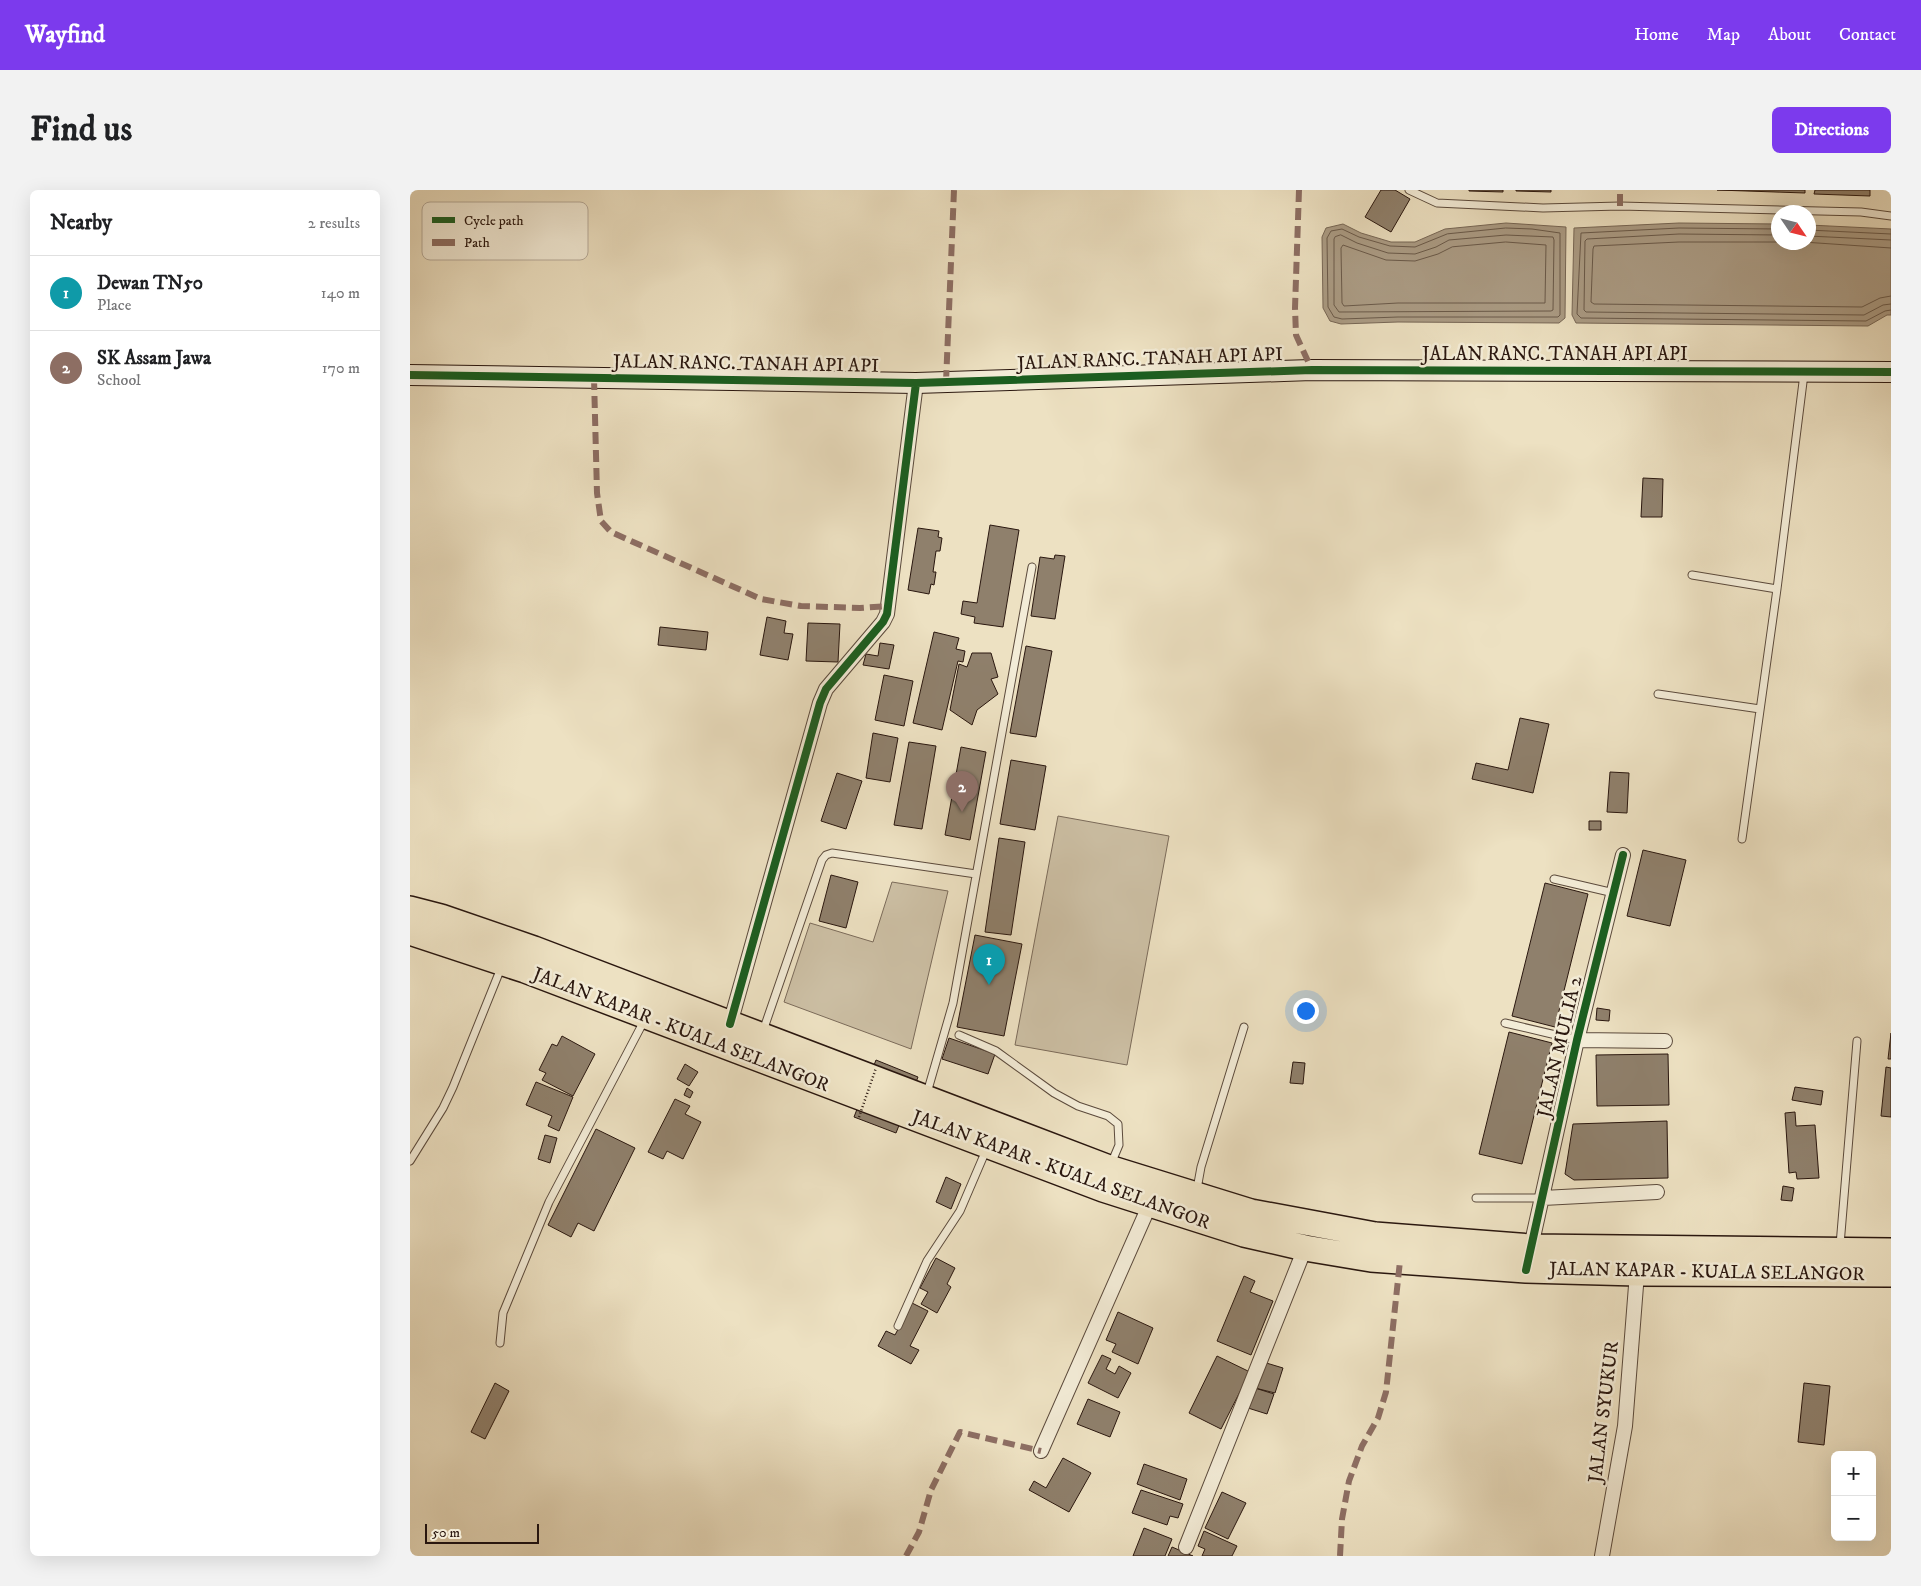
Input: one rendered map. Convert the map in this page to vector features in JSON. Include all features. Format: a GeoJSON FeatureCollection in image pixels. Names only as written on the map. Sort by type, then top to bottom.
{"type":"FeatureCollection","features":[{"type":"Feature","properties":{"kind":"highway","name":"JALAN KAPAR - KUALA SELANGOR"},"geometry":{"type":"LineString","coordinates":[[410,909],[441,917],[534,949],[730,1024],[757,1046]]}},
{"type":"Feature","properties":{"kind":"highway","name":"JALAN KAPAR - KUALA SELANGOR"},"geometry":{"type":"LineString","coordinates":[[410,932],[503,963],[646,1016],[757,1046],[922,1109],[1250,1212],[1374,1235],[1637,1273],[1891,1274]]}},
{"type":"Feature","properties":{"kind":"highway","name":"JALAN KAPAR - KUALA SELANGOR"},"geometry":{"type":"LineString","coordinates":[[922,1109],[988,1146],[1103,1189],[1244,1234],[1305,1248],[1371,1259],[1528,1258],[1840,1250],[1891,1251]]}},
{"type":"Feature","properties":{"kind":"street","name":"JALAN RANC. TANAH API API"},"geometry":{"type":"LineString","coordinates":[[410,375],[916,383],[1312,370],[1891,372]]}},
{"type":"Feature","properties":{"kind":"street"},"geometry":{"type":"LineString","coordinates":[[730,1024],[820,702],[826,689],[884,622],[887,614],[916,383]]}},
{"type":"Feature","properties":{"kind":"street","name":"JALAN MULIA 2"},"geometry":{"type":"LineString","coordinates":[[1528,1258],[1623,855]]}},
{"type":"Feature","properties":{"kind":"street"},"geometry":{"type":"LineString","coordinates":[[1578,1040],[1665,1041]]}},
{"type":"Feature","properties":{"kind":"street"},"geometry":{"type":"LineString","coordinates":[[1543,1198],[1657,1192]]}},
{"type":"Feature","properties":{"kind":"street"},"geometry":{"type":"LineString","coordinates":[[1041,1451],[1150,1204]]}},
{"type":"Feature","properties":{"kind":"street"},"geometry":{"type":"LineString","coordinates":[[1186,1547],[1305,1248]]}},
{"type":"Feature","properties":{"kind":"street","name":"JALAN SYUKUR"},"geometry":{"type":"LineString","coordinates":[[1602,1556],[1625,1426],[1637,1273]]}},
{"type":"Feature","properties":{"kind":"lane"},"geometry":{"type":"LineString","coordinates":[[1409,190],[1436,203],[1471,203],[1543,208],[1620,206],[1862,212],[1891,216]]}},
{"type":"Feature","properties":{"kind":"lane"},"geometry":{"type":"LineString","coordinates":[[1742,839],[1778,589],[1804,372]]}},
{"type":"Feature","properties":{"kind":"lane"},"geometry":{"type":"LineString","coordinates":[[922,1109],[953,1003],[1032,567]]}},
{"type":"Feature","properties":{"kind":"lane"},"geometry":{"type":"LineString","coordinates":[[1692,575],[1778,589]]}},
{"type":"Feature","properties":{"kind":"lane"},"geometry":{"type":"LineString","coordinates":[[1658,694],[1760,710]]}},
{"type":"Feature","properties":{"kind":"lane"},"geometry":{"type":"LineString","coordinates":[[757,1046],[822,860],[826,854],[832,853],[976,874]]}},
{"type":"Feature","properties":{"kind":"lane"},"geometry":{"type":"LineString","coordinates":[[1554,879],[1614,893]]}},
{"type":"Feature","properties":{"kind":"lane"},"geometry":{"type":"LineString","coordinates":[[410,1161],[443,1108],[453,1087],[503,963]]}},
{"type":"Feature","properties":{"kind":"lane"},"geometry":{"type":"LineString","coordinates":[[500,1343],[503,1312],[550,1202],[646,1016]]}},
{"type":"Feature","properties":{"kind":"lane"},"geometry":{"type":"LineString","coordinates":[[1505,1023],[1578,1040]]}},
{"type":"Feature","properties":{"kind":"lane"},"geometry":{"type":"LineString","coordinates":[[1196,1195],[1201,1167],[1244,1027]]}},
{"type":"Feature","properties":{"kind":"lane"},"geometry":{"type":"LineString","coordinates":[[959,1035],[996,1051],[1054,1093],[1078,1106],[1108,1116],[1118,1124],[1119,1145],[1109,1168]]}},
{"type":"Feature","properties":{"kind":"lane"},"geometry":{"type":"LineString","coordinates":[[1840,1250],[1857,1041]]}},
{"type":"Feature","properties":{"kind":"lane"},"geometry":{"type":"LineString","coordinates":[[898,1326],[927,1261],[960,1212],[988,1146]]}},
{"type":"Feature","properties":{"kind":"lane"},"geometry":{"type":"LineString","coordinates":[[1476,1198],[1543,1198]]}},
{"type":"Feature","properties":{"kind":"path"},"geometry":{"type":"LineString","coordinates":[[859,1118],[876,1068]]}},
{"type":"Feature","properties":{"kind":"shaded area"},"geometry":{"type":"Polygon","coordinates":[[[1058,816],[1169,836],[1127,1065],[1015,1045],[1058,816]]]}},
{"type":"Feature","properties":{"kind":"shaded area"},"geometry":{"type":"Polygon","coordinates":[[[892,882],[948,891],[911,1049],[784,1002],[810,923],[873,942],[892,882]]]}},
{"type":"Feature","properties":{"kind":"water"},"geometry":{"type":"Polygon","coordinates":[[[1506,223],[1566,227],[1565,318],[1559,323],[1398,322],[1341,324],[1330,321],[1323,308],[1322,237],[1326,228],[1343,224],[1361,233],[1391,242],[1415,242],[1445,229],[1506,223]]]}},
{"type":"Feature","properties":{"kind":"water"},"geometry":{"type":"Polygon","coordinates":[[[1679,223],[1771,224],[1771,250],[1816,250],[1816,225],[1891,229],[1891,315],[1887,315],[1868,326],[1576,323],[1572,315],[1574,228],[1679,223]]]}},
{"type":"Feature","properties":{"kind":"building"},"geometry":{"type":"Polygon","coordinates":[[[1381,190],[1395,190],[1410,199],[1391,232],[1365,217],[1381,190]]]}},
{"type":"Feature","properties":{"kind":"building"},"geometry":{"type":"Polygon","coordinates":[[[1503,190],[1503,192],[1469,191],[1503,190]]]}},
{"type":"Feature","properties":{"kind":"building"},"geometry":{"type":"Polygon","coordinates":[[[1551,190],[1551,192],[1516,191],[1551,190]]]}},
{"type":"Feature","properties":{"kind":"building"},"geometry":{"type":"Polygon","coordinates":[[[1717,190],[1805,190],[1805,193],[1717,190]]]}},
{"type":"Feature","properties":{"kind":"building"},"geometry":{"type":"Polygon","coordinates":[[[1815,190],[1870,190],[1870,196],[1814,194],[1815,190]]]}},
{"type":"Feature","properties":{"kind":"building"},"geometry":{"type":"Polygon","coordinates":[[[1643,478],[1663,479],[1662,517],[1641,517],[1643,478]]]}},
{"type":"Feature","properties":{"kind":"building"},"geometry":{"type":"Polygon","coordinates":[[[990,525],[1019,530],[1003,627],[974,623],[975,617],[961,614],[963,601],[977,603],[990,525]]]}},
{"type":"Feature","properties":{"kind":"building"},"geometry":{"type":"Polygon","coordinates":[[[918,528],[939,531],[938,537],[942,538],[940,551],[936,551],[933,572],[936,572],[934,585],[931,584],[929,594],[908,590],[918,528]]]}},
{"type":"Feature","properties":{"kind":"building"},"geometry":{"type":"Polygon","coordinates":[[[1055,555],[1065,556],[1055,619],[1031,616],[1040,557],[1054,559],[1055,555]]]}},
{"type":"Feature","properties":{"kind":"building"},"geometry":{"type":"Polygon","coordinates":[[[767,617],[786,621],[784,633],[793,634],[788,660],[760,655],[767,617]]]}},
{"type":"Feature","properties":{"kind":"building"},"geometry":{"type":"Polygon","coordinates":[[[808,623],[840,624],[838,662],[806,661],[808,623]]]}},
{"type":"Feature","properties":{"kind":"building"},"geometry":{"type":"Polygon","coordinates":[[[660,627],[708,632],[706,650],[658,645],[660,627]]]}},
{"type":"Feature","properties":{"kind":"building"},"geometry":{"type":"Polygon","coordinates":[[[934,632],[959,638],[956,649],[965,651],[963,662],[958,661],[942,730],[913,723],[934,632]]]}},
{"type":"Feature","properties":{"kind":"building"},"geometry":{"type":"Polygon","coordinates":[[[880,643],[894,645],[889,669],[863,665],[866,654],[878,656],[880,643]]]}},
{"type":"Feature","properties":{"kind":"building"},"geometry":{"type":"Polygon","coordinates":[[[1026,646],[1052,651],[1036,737],[1010,733],[1026,646]]]}},
{"type":"Feature","properties":{"kind":"building"},"geometry":{"type":"Polygon","coordinates":[[[972,653],[991,653],[998,677],[991,679],[998,694],[977,710],[972,725],[950,710],[959,664],[967,667],[972,653]]]}},
{"type":"Feature","properties":{"kind":"building"},"geometry":{"type":"Polygon","coordinates":[[[884,675],[913,681],[904,726],[875,720],[884,675]]]}},
{"type":"Feature","properties":{"kind":"building"},"geometry":{"type":"Polygon","coordinates":[[[1520,718],[1549,724],[1533,793],[1472,779],[1476,763],[1508,770],[1520,718]]]}},
{"type":"Feature","properties":{"kind":"building"},"geometry":{"type":"Polygon","coordinates":[[[873,733],[898,738],[890,782],[866,778],[873,733]]]}},
{"type":"Feature","properties":{"kind":"building"},"geometry":{"type":"Polygon","coordinates":[[[909,742],[936,746],[922,829],[894,825],[909,742]]]}},
{"type":"Feature","properties":{"kind":"building"},"geometry":{"type":"Polygon","coordinates":[[[961,747],[986,752],[970,840],[945,835],[961,747]]]}},
{"type":"Feature","properties":{"kind":"building"},"geometry":{"type":"Polygon","coordinates":[[[1011,760],[1046,766],[1035,830],[1000,824],[1011,760]]]}},
{"type":"Feature","properties":{"kind":"building"},"geometry":{"type":"Polygon","coordinates":[[[1610,772],[1629,773],[1627,813],[1607,812],[1610,772]]]}},
{"type":"Feature","properties":{"kind":"building"},"geometry":{"type":"Polygon","coordinates":[[[837,773],[862,781],[846,829],[821,821],[837,773]]]}},
{"type":"Feature","properties":{"kind":"building"},"geometry":{"type":"Polygon","coordinates":[[[1589,821],[1601,821],[1601,830],[1589,830],[1589,821]]]}},
{"type":"Feature","properties":{"kind":"building"},"geometry":{"type":"Polygon","coordinates":[[[999,838],[1025,842],[1011,935],[985,932],[999,838]]]}},
{"type":"Feature","properties":{"kind":"building"},"geometry":{"type":"Polygon","coordinates":[[[1643,850],[1686,860],[1670,926],[1627,916],[1643,850]]]}},
{"type":"Feature","properties":{"kind":"building"},"geometry":{"type":"Polygon","coordinates":[[[831,875],[858,882],[846,928],[819,921],[831,875]]]}},
{"type":"Feature","properties":{"kind":"building"},"geometry":{"type":"Polygon","coordinates":[[[1545,883],[1588,894],[1555,1027],[1512,1016],[1545,883]]]}},
{"type":"Feature","properties":{"kind":"building"},"geometry":{"type":"Polygon","coordinates":[[[975,935],[1022,944],[1004,1036],[957,1027],[975,935]]]}},
{"type":"Feature","properties":{"kind":"building"},"geometry":{"type":"Polygon","coordinates":[[[1597,1008],[1610,1010],[1609,1021],[1596,1020],[1597,1008]]]}},
{"type":"Feature","properties":{"kind":"building"},"geometry":{"type":"Polygon","coordinates":[[[1509,1032],[1552,1043],[1522,1164],[1479,1154],[1509,1032]]]}},
{"type":"Feature","properties":{"kind":"building"},"geometry":{"type":"Polygon","coordinates":[[[1891,1033],[1891,1059],[1888,1059],[1891,1033]]]}},
{"type":"Feature","properties":{"kind":"building"},"geometry":{"type":"Polygon","coordinates":[[[562,1036],[595,1054],[573,1096],[542,1080],[546,1073],[539,1070],[552,1044],[557,1046],[562,1036]]]}},
{"type":"Feature","properties":{"kind":"building"},"geometry":{"type":"Polygon","coordinates":[[[949,1038],[995,1054],[988,1074],[942,1059],[949,1038]]]}},
{"type":"Feature","properties":{"kind":"building"},"geometry":{"type":"Polygon","coordinates":[[[1668,1054],[1669,1105],[1597,1106],[1596,1055],[1668,1054]]]}},
{"type":"Feature","properties":{"kind":"building"},"geometry":{"type":"Polygon","coordinates":[[[876,1060],[918,1077],[896,1133],[854,1117],[876,1060]]]}},
{"type":"Feature","properties":{"kind":"building"},"geometry":{"type":"Polygon","coordinates":[[[1293,1062],[1305,1063],[1303,1084],[1290,1083],[1293,1062]]]}},
{"type":"Feature","properties":{"kind":"building"},"geometry":{"type":"Polygon","coordinates":[[[685,1064],[698,1072],[689,1086],[677,1079],[685,1064]]]}},
{"type":"Feature","properties":{"kind":"building"},"geometry":{"type":"Polygon","coordinates":[[[1886,1067],[1891,1068],[1891,1117],[1881,1116],[1886,1067]]]}},
{"type":"Feature","properties":{"kind":"building"},"geometry":{"type":"Polygon","coordinates":[[[536,1082],[573,1097],[559,1131],[548,1126],[552,1116],[526,1105],[536,1082]]]}},
{"type":"Feature","properties":{"kind":"building"},"geometry":{"type":"Polygon","coordinates":[[[1795,1087],[1823,1091],[1821,1105],[1792,1100],[1795,1087]]]}},
{"type":"Feature","properties":{"kind":"building"},"geometry":{"type":"Polygon","coordinates":[[[687,1088],[693,1092],[690,1098],[684,1095],[687,1088]]]}},
{"type":"Feature","properties":{"kind":"building"},"geometry":{"type":"Polygon","coordinates":[[[675,1099],[690,1106],[685,1114],[701,1122],[683,1159],[667,1151],[663,1159],[648,1152],[675,1099]]]}},
{"type":"Feature","properties":{"kind":"building"},"geometry":{"type":"Polygon","coordinates":[[[1795,1112],[1796,1126],[1815,1125],[1819,1178],[1797,1179],[1796,1172],[1789,1173],[1785,1113],[1795,1112]]]}},
{"type":"Feature","properties":{"kind":"building"},"geometry":{"type":"Polygon","coordinates":[[[1667,1121],[1668,1178],[1574,1180],[1565,1174],[1573,1124],[1667,1121]]]}},
{"type":"Feature","properties":{"kind":"building"},"geometry":{"type":"Polygon","coordinates":[[[596,1129],[635,1148],[594,1231],[578,1223],[571,1237],[548,1225],[596,1129]]]}},
{"type":"Feature","properties":{"kind":"building"},"geometry":{"type":"Polygon","coordinates":[[[545,1135],[557,1138],[550,1163],[538,1159],[545,1135]]]}},
{"type":"Feature","properties":{"kind":"building"},"geometry":{"type":"Polygon","coordinates":[[[946,1177],[961,1184],[951,1209],[936,1202],[946,1177]]]}},
{"type":"Feature","properties":{"kind":"building"},"geometry":{"type":"Polygon","coordinates":[[[1783,1186],[1794,1188],[1792,1201],[1781,1200],[1783,1186]]]}},
{"type":"Feature","properties":{"kind":"building"},"geometry":{"type":"Polygon","coordinates":[[[936,1258],[955,1268],[947,1284],[951,1287],[937,1313],[921,1304],[928,1292],[920,1288],[936,1258]]]}},
{"type":"Feature","properties":{"kind":"building"},"geometry":{"type":"Polygon","coordinates":[[[1244,1276],[1255,1281],[1250,1292],[1273,1301],[1251,1355],[1217,1341],[1244,1276]]]}},
{"type":"Feature","properties":{"kind":"building"},"geometry":{"type":"Polygon","coordinates":[[[912,1303],[928,1311],[910,1346],[919,1350],[911,1364],[878,1346],[886,1331],[895,1335],[912,1303]]]}},
{"type":"Feature","properties":{"kind":"building"},"geometry":{"type":"Polygon","coordinates":[[[1118,1312],[1153,1328],[1138,1364],[1112,1352],[1116,1344],[1106,1340],[1118,1312]]]}},
{"type":"Feature","properties":{"kind":"building"},"geometry":{"type":"Polygon","coordinates":[[[1102,1355],[1111,1359],[1106,1369],[1115,1374],[1119,1366],[1131,1373],[1118,1398],[1088,1383],[1102,1355]]]}},
{"type":"Feature","properties":{"kind":"building"},"geometry":{"type":"Polygon","coordinates":[[[1217,1356],[1250,1372],[1221,1429],[1189,1413],[1217,1356]]]}},
{"type":"Feature","properties":{"kind":"building"},"geometry":{"type":"Polygon","coordinates":[[[1263,1362],[1283,1368],[1275,1393],[1255,1388],[1263,1362]]]}},
{"type":"Feature","properties":{"kind":"building"},"geometry":{"type":"Polygon","coordinates":[[[495,1383],[509,1391],[485,1439],[471,1432],[495,1383]]]}},
{"type":"Feature","properties":{"kind":"building"},"geometry":{"type":"Polygon","coordinates":[[[1804,1383],[1830,1386],[1824,1445],[1798,1442],[1804,1383]]]}},
{"type":"Feature","properties":{"kind":"building"},"geometry":{"type":"Polygon","coordinates":[[[1255,1388],[1274,1394],[1267,1414],[1248,1408],[1255,1388]]]}},
{"type":"Feature","properties":{"kind":"building"},"geometry":{"type":"Polygon","coordinates":[[[1088,1399],[1120,1412],[1110,1437],[1077,1424],[1088,1399]]]}},
{"type":"Feature","properties":{"kind":"building"},"geometry":{"type":"Polygon","coordinates":[[[1063,1458],[1091,1473],[1069,1512],[1029,1490],[1034,1481],[1046,1488],[1063,1458]]]}},
{"type":"Feature","properties":{"kind":"building"},"geometry":{"type":"Polygon","coordinates":[[[1144,1464],[1187,1479],[1180,1500],[1137,1484],[1144,1464]]]}},
{"type":"Feature","properties":{"kind":"building"},"geometry":{"type":"Polygon","coordinates":[[[1141,1490],[1183,1504],[1178,1518],[1170,1516],[1167,1525],[1132,1513],[1141,1490]]]}},
{"type":"Feature","properties":{"kind":"building"},"geometry":{"type":"Polygon","coordinates":[[[1222,1492],[1246,1503],[1228,1539],[1205,1528],[1222,1492]]]}},
{"type":"Feature","properties":{"kind":"building"},"geometry":{"type":"Polygon","coordinates":[[[1144,1528],[1172,1539],[1165,1556],[1133,1556],[1144,1528]]]}},
{"type":"Feature","properties":{"kind":"building"},"geometry":{"type":"Polygon","coordinates":[[[1204,1531],[1237,1546],[1232,1556],[1202,1556],[1205,1549],[1198,1546],[1204,1531]]]}},
{"type":"Feature","properties":{"kind":"building"},"geometry":{"type":"Polygon","coordinates":[[[1172,1547],[1193,1556],[1168,1556],[1172,1547]]]}},
{"type":"Feature","properties":{"kind":"marked path"},"geometry":{"type":"LineString","coordinates":[[946,382],[954,190]]}},
{"type":"Feature","properties":{"kind":"marked path"},"geometry":{"type":"LineString","coordinates":[[1299,190],[1295,308],[1296,335],[1312,370]]}},
{"type":"Feature","properties":{"kind":"marked path"},"geometry":{"type":"LineString","coordinates":[[1620,190],[1620,206]]}},
{"type":"Feature","properties":{"kind":"marked path"},"geometry":{"type":"LineString","coordinates":[[594,378],[597,493],[601,521],[611,532],[761,599],[801,606],[860,608],[888,606]]}},
{"type":"Feature","properties":{"kind":"marked path"},"geometry":{"type":"LineString","coordinates":[[1340,1556],[1342,1519],[1349,1481],[1362,1446],[1378,1418],[1386,1392],[1400,1261]]}},
{"type":"Feature","properties":{"kind":"marked path"},"geometry":{"type":"LineString","coordinates":[[906,1556],[919,1532],[931,1490],[960,1432],[1041,1451]]}},
{"type":"Feature","properties":{"kind":"cycle path"},"geometry":{"type":"LineString","coordinates":[[410,375],[916,383],[1312,370],[1891,372]]}},
{"type":"Feature","properties":{"kind":"cycle path"},"geometry":{"type":"LineString","coordinates":[[730,1024],[820,703],[826,689],[883,622],[887,614],[916,383]]}},
{"type":"Feature","properties":{"kind":"cycle path"},"geometry":{"type":"LineString","coordinates":[[1526,1270],[1577,1040],[1623,855]]}},
{"type":"Feature","properties":{"kind":"place","name":"SK Assam Jawa"},"geometry":{"type":"Point","coordinates":[962,812]}},
{"type":"Feature","properties":{"kind":"place","name":"Dewan TN50"},"geometry":{"type":"Point","coordinates":[989,985]}}]}
